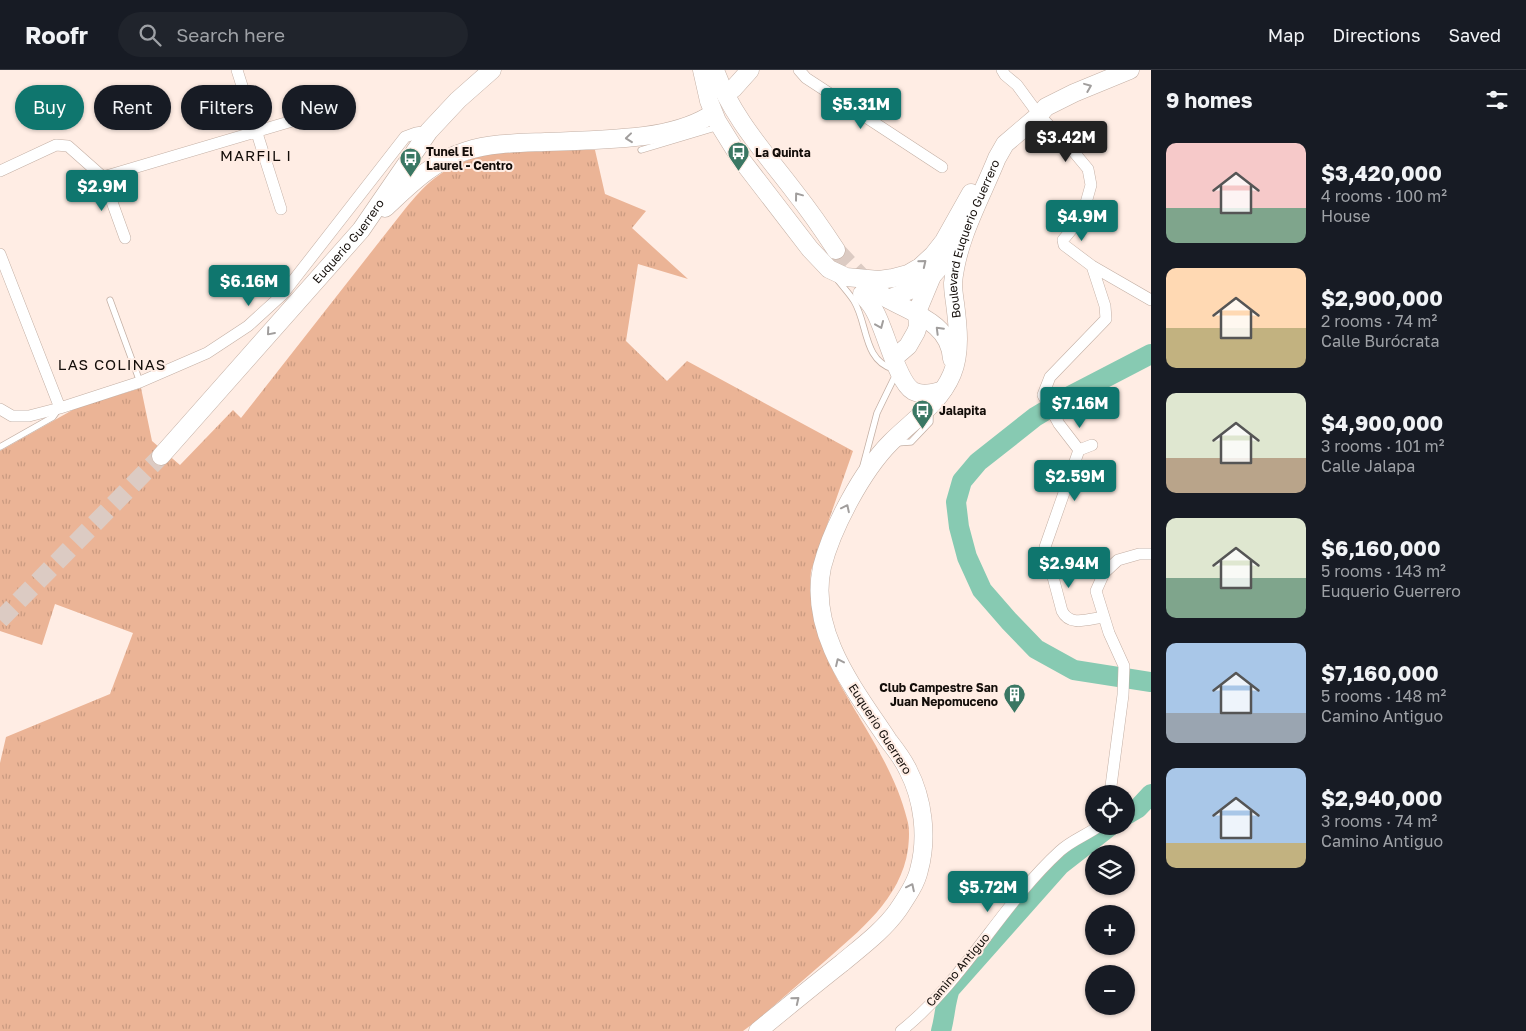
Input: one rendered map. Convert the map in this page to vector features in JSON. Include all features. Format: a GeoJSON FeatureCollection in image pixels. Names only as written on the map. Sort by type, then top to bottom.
{"type":"FeatureCollection","features":[{"type":"Feature","properties":{"kind":"main road","name":"Euquerio Guerrero"},"geometry":{"type":"LineString","coordinates":[[161,456],[361,230],[430,131],[458,100],[492,70]]}},
{"type":"Feature","properties":{"kind":"main road"},"geometry":{"type":"LineString","coordinates":[[703,70],[714,121],[810,249],[832,259]]}},
{"type":"Feature","properties":{"kind":"main road"},"geometry":{"type":"LineString","coordinates":[[703,70],[730,121],[764,174],[846,277],[879,280],[908,274],[920,267],[944,241],[966,203],[990,153],[1002,138],[1040,111]]}},
{"type":"Feature","properties":{"kind":"main road"},"geometry":{"type":"LineString","coordinates":[[715,70],[719,81],[754,141],[795,192],[832,259]]}},
{"type":"Feature","properties":{"kind":"main road"},"geometry":{"type":"LineString","coordinates":[[734,89],[750,70]]}},
{"type":"Feature","properties":{"kind":"main road","name":"Boulevard Euquerio Guerrero"},"geometry":{"type":"LineString","coordinates":[[952,374],[956,362],[958,342],[953,286],[958,252],[1001,151],[1040,111],[1074,93],[1130,70]]}},
{"type":"Feature","properties":{"kind":"main road"},"geometry":{"type":"LineString","coordinates":[[361,230],[422,175],[464,151],[501,145],[593,141],[648,135],[682,129],[698,122],[714,121]]}},
{"type":"Feature","properties":{"kind":"main road"},"geometry":{"type":"LineString","coordinates":[[888,299],[913,289],[932,276],[963,240]]}},
{"type":"Feature","properties":{"kind":"main road"},"geometry":{"type":"LineString","coordinates":[[932,276],[917,312],[918,326],[916,332],[896,364],[903,381],[914,391],[923,394],[943,390]]}},
{"type":"Feature","properties":{"kind":"main road","name":"Boulevard Euquerio Guerrero"},"geometry":{"type":"LineString","coordinates":[[896,364],[867,291],[917,312],[933,324],[946,337],[951,350],[952,374]]}},
{"type":"Feature","properties":{"kind":"main road","name":"Euquerio Guerrero"},"geometry":{"type":"LineString","coordinates":[[758,1031],[875,935],[896,912],[908,894],[919,871],[923,845],[922,819],[918,795],[908,768],[845,676],[824,623],[820,599],[822,569],[832,540],[858,486],[889,444],[930,406],[943,390],[952,374]]}},
{"type":"Feature","properties":{"kind":"street"},"geometry":{"type":"LineString","coordinates":[[237,70],[281,209]]}},
{"type":"Feature","properties":{"kind":"street"},"geometry":{"type":"LineString","coordinates":[[799,70],[806,78],[942,167]]}},
{"type":"Feature","properties":{"kind":"street"},"geometry":{"type":"LineString","coordinates":[[1002,70],[1040,111],[1088,169],[1091,185],[1082,217],[1062,240],[1064,245],[1092,266],[1151,300]]}},
{"type":"Feature","properties":{"kind":"street"},"geometry":{"type":"LineString","coordinates":[[103,177],[282,124]]}},
{"type":"Feature","properties":{"kind":"street"},"geometry":{"type":"LineString","coordinates":[[0,409],[12,416],[29,416],[60,408],[140,382],[207,353],[248,326],[282,295],[405,137],[416,132],[430,131]]}},
{"type":"Feature","properties":{"kind":"street"},"geometry":{"type":"LineString","coordinates":[[0,172],[56,145],[68,146],[103,177],[125,238]]}},
{"type":"Feature","properties":{"kind":"street"},"geometry":{"type":"LineString","coordinates":[[0,254],[60,408]]}},
{"type":"Feature","properties":{"kind":"street"},"geometry":{"type":"LineString","coordinates":[[1079,450],[1059,424],[1043,395],[1050,378],[1106,319],[1105,306],[1092,266]]}},
{"type":"Feature","properties":{"kind":"street"},"geometry":{"type":"LineString","coordinates":[[1092,445],[1079,450],[1045,547],[1065,618],[1072,621],[1104,617]]}},
{"type":"Feature","properties":{"kind":"street"},"geometry":{"type":"LineString","coordinates":[[1111,785],[1123,695],[1124,666],[1109,633],[1096,592],[1104,573],[1118,560],[1139,554],[1151,554]]}},
{"type":"Feature","properties":{"kind":"street","name":"Camino Antiguo"},"geometry":{"type":"LineString","coordinates":[[901,1031],[938,997],[1040,871],[1062,849],[1085,835]]}},
{"type":"Feature","properties":{"kind":"lane"},"geometry":{"type":"LineString","coordinates":[[641,150],[714,121]]}},
{"type":"Feature","properties":{"kind":"lane"},"geometry":{"type":"LineString","coordinates":[[832,259],[854,301],[873,356],[883,366],[896,364],[877,413],[858,486]]}},
{"type":"Feature","properties":{"kind":"lane"},"geometry":{"type":"LineString","coordinates":[[110,300],[140,382]]}},
{"type":"Feature","properties":{"kind":"lane"},"geometry":{"type":"LineString","coordinates":[[0,447],[53,417],[60,408]]}},
{"type":"Feature","properties":{"kind":"green space"},"geometry":{"type":"Polygon","coordinates":[[[515,150],[595,150],[605,194],[646,211],[632,228],[688,279],[638,264],[626,341],[667,381],[687,361],[853,451],[811,571],[810,588],[814,620],[830,664],[889,770],[908,823],[909,842],[904,867],[888,899],[851,938],[743,1031],[0,1031],[0,763],[6,737],[110,694],[133,633],[55,604],[42,645],[0,631],[0,451],[76,408],[141,388],[152,441],[180,465],[233,410],[241,418],[405,209],[427,185],[453,166],[463,162],[483,155],[515,150]]]}},
{"type":"Feature","properties":{"kind":"waterway"},"geometry":{"type":"LineString","coordinates":[[1151,354],[1070,396],[1035,417],[978,462],[962,481],[956,502],[959,527],[967,557],[982,590],[1036,649],[1074,670],[1151,682]]}},
{"type":"Feature","properties":{"kind":"waterway"},"geometry":{"type":"LineString","coordinates":[[1135,810],[1151,794]]}},
{"type":"Feature","properties":{"kind":"waterway"},"geometry":{"type":"LineString","coordinates":[[941,1031],[950,989],[1060,865],[1098,835]]}},
{"type":"Feature","properties":{"kind":"tunnel"},"geometry":{"type":"LineString","coordinates":[[836,250],[870,286]]}},
{"type":"Feature","properties":{"kind":"tunnel"},"geometry":{"type":"LineString","coordinates":[[0,620],[161,456]]}},
{"type":"Feature","properties":{"kind":"place","name":"La Quinta"},"geometry":{"type":"Point","coordinates":[739,172]}},
{"type":"Feature","properties":{"kind":"place","name":"Tunel El Laurel - Centro"},"geometry":{"type":"Point","coordinates":[410,178]}},
{"type":"Feature","properties":{"kind":"place","name":"Jalapita"},"geometry":{"type":"Point","coordinates":[923,430]}},
{"type":"Feature","properties":{"kind":"place","name":"Club Campestre San Juan Nepomuceno"},"geometry":{"type":"Point","coordinates":[1014,714]}},
{"type":"Feature","properties":{"kind":"district","name":"MARFIL I"},"geometry":{"type":"Point","coordinates":[256,156]}},
{"type":"Feature","properties":{"kind":"district","name":"LAS COLINAS"},"geometry":{"type":"Point","coordinates":[112,365]}}]}
